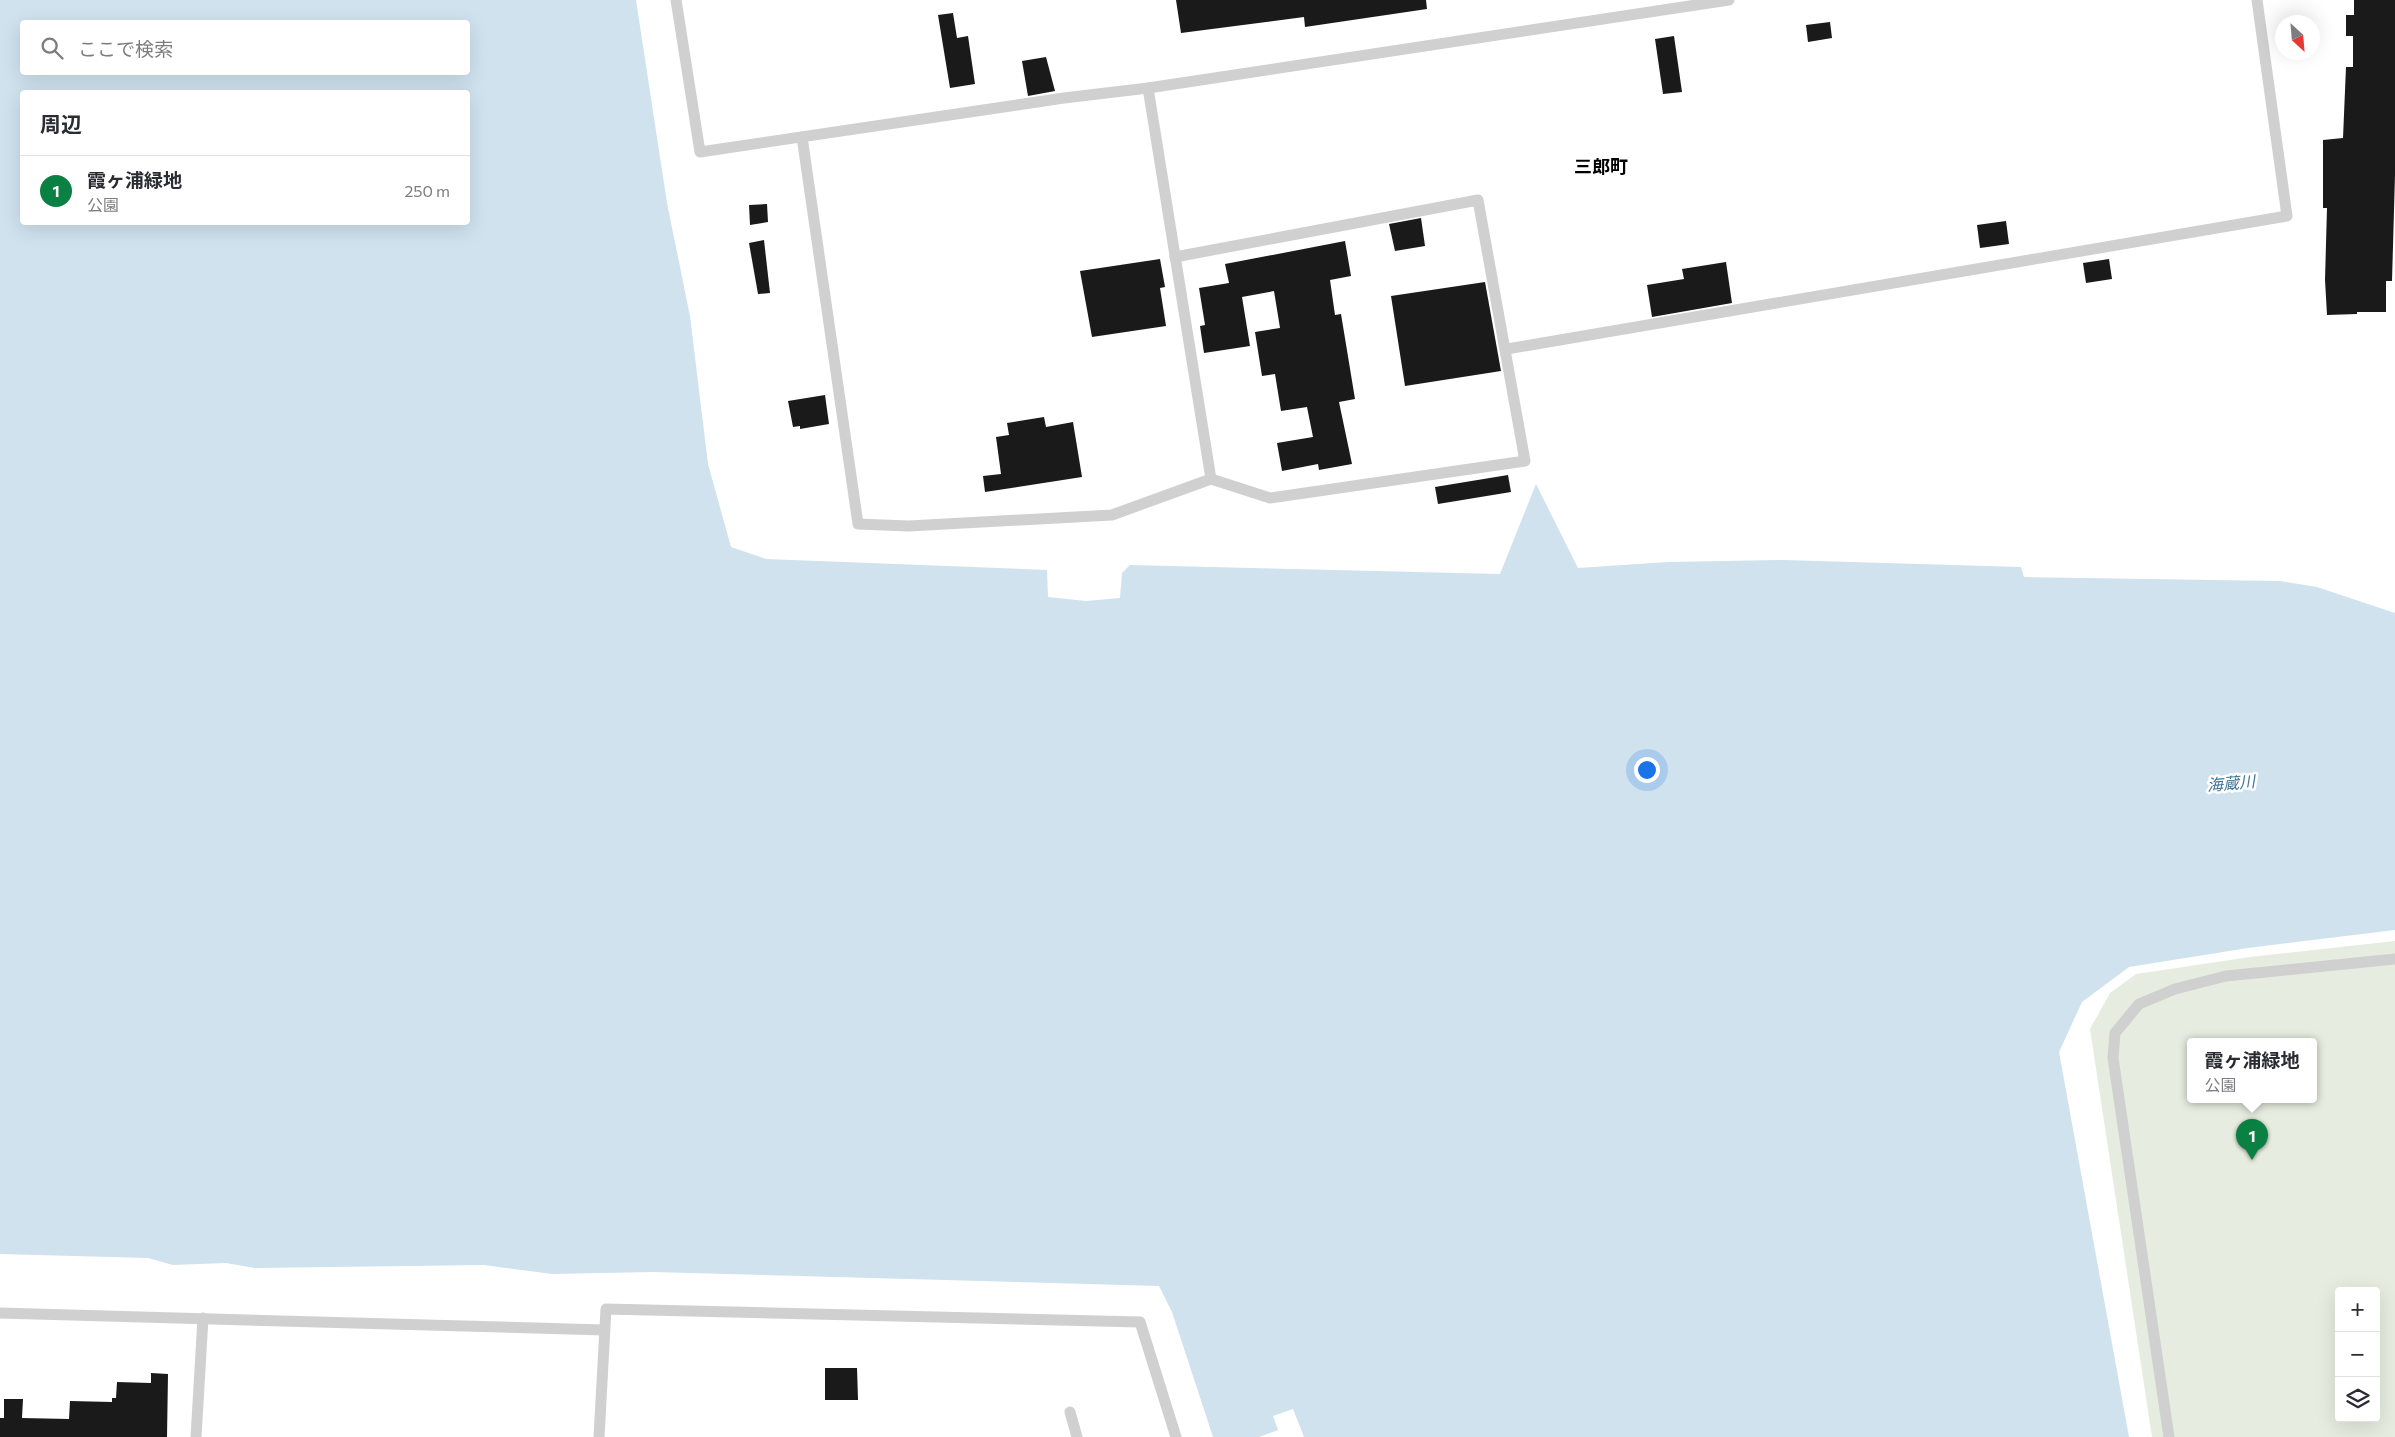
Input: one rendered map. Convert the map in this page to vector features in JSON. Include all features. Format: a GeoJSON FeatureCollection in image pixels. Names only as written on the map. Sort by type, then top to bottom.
{"type":"FeatureCollection","features":[{"type":"Feature","properties":{"kind":"lane"},"geometry":{"type":"LineString","coordinates":[[676,0],[700,152],[1148,88],[1729,0]]}},
{"type":"Feature","properties":{"kind":"lane"},"geometry":{"type":"LineString","coordinates":[[1507,349],[2287,216],[2258,0]]}},
{"type":"Feature","properties":{"kind":"lane"},"geometry":{"type":"LineString","coordinates":[[1148,88],[1211,479]]}},
{"type":"Feature","properties":{"kind":"lane"},"geometry":{"type":"LineString","coordinates":[[802,137],[858,524],[909,526],[1112,515],[1211,479],[1270,498],[1525,461],[1507,349],[1478,200],[1175,257]]}},
{"type":"Feature","properties":{"kind":"lane"},"geometry":{"type":"LineString","coordinates":[[2169,1437],[2113,1058],[2115,1033],[2139,1004],[2175,989],[2226,976],[2395,959]]}},
{"type":"Feature","properties":{"kind":"lane"},"geometry":{"type":"LineString","coordinates":[[599,1437],[606,1309],[1140,1322],[1176,1437]]}},
{"type":"Feature","properties":{"kind":"lane"},"geometry":{"type":"LineString","coordinates":[[0,1313],[604,1330]]}},
{"type":"Feature","properties":{"kind":"lane"},"geometry":{"type":"LineString","coordinates":[[196,1437],[203,1318]]}},
{"type":"Feature","properties":{"kind":"lane"},"geometry":{"type":"LineString","coordinates":[[1070,1412],[1077,1437]]}},
{"type":"Feature","properties":{"kind":"shaded area"},"geometry":{"type":"Polygon","coordinates":[[[2395,941],[2395,1437],[2152,1437],[2090,1029],[2110,993],[2136,974],[2250,957],[2395,941]]]}},
{"type":"Feature","properties":{"kind":"water","name":"海蔵川"},"geometry":{"type":"Polygon","coordinates":[[[0,0],[636,0],[667,203],[690,316],[708,464],[731,547],[766,559],[1047,570],[1048,597],[1086,601],[1120,598],[1122,573],[1130,565],[1500,574],[1536,484],[1578,568],[1668,562],[1783,560],[2021,567],[2024,577],[2280,581],[2317,587],[2395,613],[2395,930],[2248,948],[2129,967],[2082,1002],[2059,1052],[2129,1437],[1304,1437],[1293,1409],[1273,1416],[1278,1430],[1259,1437],[1213,1437],[1172,1312],[1159,1286],[653,1272],[552,1274],[484,1265],[255,1268],[226,1263],[173,1265],[148,1258],[0,1254],[0,0]]]}},
{"type":"Feature","properties":{"kind":"building"},"geometry":{"type":"Polygon","coordinates":[[[1176,0],[1426,0],[1427,9],[1305,27],[1304,17],[1181,33],[1176,0]]]}},
{"type":"Feature","properties":{"kind":"building"},"geometry":{"type":"Polygon","coordinates":[[[2354,0],[2395,0],[2395,175],[2392,281],[2386,281],[2386,312],[2327,315],[2325,280],[2327,208],[2323,208],[2323,140],[2343,138],[2346,67],[2353,67],[2353,36],[2346,36],[2346,15],[2354,15],[2354,0]]]}},
{"type":"Feature","properties":{"kind":"building"},"geometry":{"type":"Polygon","coordinates":[[[953,13],[957,38],[968,36],[975,84],[950,88],[938,15],[953,13]]]}},
{"type":"Feature","properties":{"kind":"building"},"geometry":{"type":"Polygon","coordinates":[[[1830,22],[1832,38],[1808,42],[1806,25],[1830,22]]]}},
{"type":"Feature","properties":{"kind":"building"},"geometry":{"type":"Polygon","coordinates":[[[1674,36],[1682,92],[1663,94],[1655,39],[1674,36]]]}},
{"type":"Feature","properties":{"kind":"building"},"geometry":{"type":"Polygon","coordinates":[[[1046,57],[1055,91],[1028,96],[1022,61],[1046,57]]]}},
{"type":"Feature","properties":{"kind":"building"},"geometry":{"type":"Polygon","coordinates":[[[767,204],[768,222],[750,225],[749,205],[767,204]]]}},
{"type":"Feature","properties":{"kind":"building"},"geometry":{"type":"Polygon","coordinates":[[[1421,218],[1425,246],[1395,251],[1389,224],[1421,218]]]}},
{"type":"Feature","properties":{"kind":"building"},"geometry":{"type":"Polygon","coordinates":[[[2006,221],[2009,244],[1980,248],[1977,225],[2006,221]]]}},
{"type":"Feature","properties":{"kind":"building"},"geometry":{"type":"Polygon","coordinates":[[[764,240],[770,293],[758,294],[749,243],[764,240]]]}},
{"type":"Feature","properties":{"kind":"building"},"geometry":{"type":"Polygon","coordinates":[[[1345,241],[1351,276],[1330,280],[1335,315],[1341,314],[1355,399],[1339,402],[1352,464],[1319,470],[1318,464],[1282,471],[1277,443],[1313,437],[1307,407],[1281,411],[1275,374],[1262,376],[1255,332],[1280,328],[1274,291],[1242,297],[1250,346],[1204,353],[1200,326],[1205,325],[1199,288],[1229,283],[1225,264],[1345,241]]]}},
{"type":"Feature","properties":{"kind":"building"},"geometry":{"type":"Polygon","coordinates":[[[1160,259],[1165,287],[1160,288],[1166,326],[1092,337],[1080,271],[1160,259]]]}},
{"type":"Feature","properties":{"kind":"building"},"geometry":{"type":"Polygon","coordinates":[[[2109,259],[2112,279],[2086,283],[2083,263],[2109,259]]]}},
{"type":"Feature","properties":{"kind":"building"},"geometry":{"type":"Polygon","coordinates":[[[1726,262],[1732,303],[1652,317],[1647,285],[1684,279],[1682,269],[1726,262]]]}},
{"type":"Feature","properties":{"kind":"building"},"geometry":{"type":"Polygon","coordinates":[[[1485,282],[1501,371],[1405,386],[1391,296],[1485,282]]]}},
{"type":"Feature","properties":{"kind":"building"},"geometry":{"type":"Polygon","coordinates":[[[825,395],[829,424],[800,429],[800,426],[793,427],[788,401],[825,395]]]}},
{"type":"Feature","properties":{"kind":"building"},"geometry":{"type":"Polygon","coordinates":[[[1044,417],[1046,427],[1073,422],[1082,477],[985,492],[983,476],[1001,474],[996,437],[1009,435],[1007,423],[1044,417]]]}},
{"type":"Feature","properties":{"kind":"building"},"geometry":{"type":"Polygon","coordinates":[[[1508,475],[1511,492],[1438,504],[1435,487],[1508,475]]]}},
{"type":"Feature","properties":{"kind":"building"},"geometry":{"type":"Polygon","coordinates":[[[825,1368],[857,1368],[858,1400],[825,1400],[825,1368]]]}},
{"type":"Feature","properties":{"kind":"building"},"geometry":{"type":"Polygon","coordinates":[[[151,1373],[168,1374],[167,1437],[0,1437],[0,1418],[4,1418],[4,1399],[23,1399],[22,1418],[69,1419],[70,1401],[112,1402],[112,1398],[116,1398],[117,1382],[151,1383],[151,1373]]]}},
{"type":"Feature","properties":{"kind":"place","name":"霞ヶ浦緑地"},"geometry":{"type":"Point","coordinates":[2252,1160]}},
{"type":"Feature","properties":{"kind":"district","name":"三郎町"},"geometry":{"type":"Point","coordinates":[1601,167]}}]}
